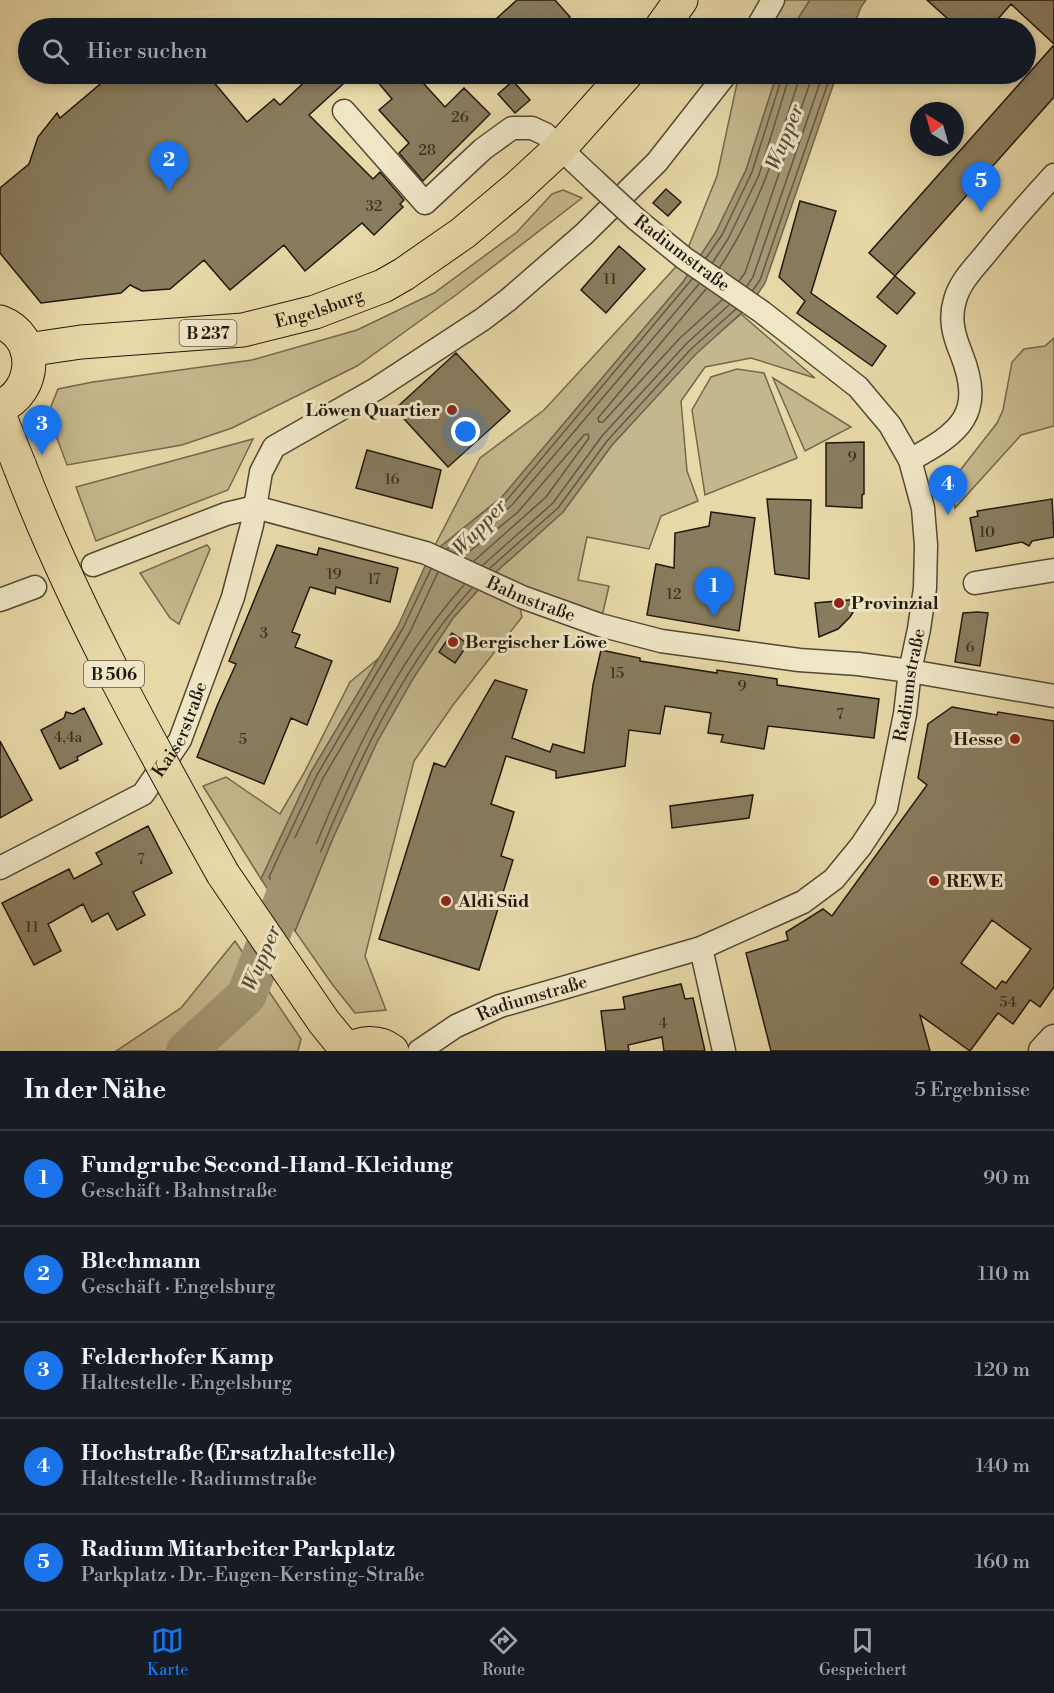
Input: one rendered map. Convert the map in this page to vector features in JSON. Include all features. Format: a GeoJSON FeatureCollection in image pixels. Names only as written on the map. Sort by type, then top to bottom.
{"type":"FeatureCollection","features":[{"type":"Feature","properties":{"kind":"main road"},"geometry":{"type":"LineString","coordinates":[[668,18],[681,0]]}},
{"type":"Feature","properties":{"kind":"main road","name":"Engelsburg"},"geometry":{"type":"LineString","coordinates":[[27,350],[81,342],[243,330],[315,312],[383,286],[463,233],[518,188],[560,148],[617,84]]}},
{"type":"Feature","properties":{"kind":"main road"},"geometry":{"type":"LineString","coordinates":[[0,322],[15,331],[27,350],[29,373],[26,383],[12,401],[0,407]]}},
{"type":"Feature","properties":{"kind":"main road","name":"B 506"},"geometry":{"type":"LineString","coordinates":[[0,417],[41,520],[66,575],[180,799],[223,874],[324,1022],[347,1051]]}},
{"type":"Feature","properties":{"kind":"main road"},"geometry":{"type":"LineString","coordinates":[[347,1051],[367,1043],[378,1044],[393,1051]]}},
{"type":"Feature","properties":{"kind":"street"},"geometry":{"type":"LineString","coordinates":[[763,18],[773,0]]}},
{"type":"Feature","properties":{"kind":"street","name":"Kaiserstraße"},"geometry":{"type":"LineString","coordinates":[[0,868],[143,794],[180,740],[233,597],[261,472],[274,447],[376,389],[508,300],[584,234],[657,162],[718,84]]}},
{"type":"Feature","properties":{"kind":"street"},"geometry":{"type":"LineString","coordinates":[[344,111],[425,203],[483,149],[512,128],[532,128],[545,134],[560,148]]}},
{"type":"Feature","properties":{"kind":"street","name":"Radiumstraße"},"geometry":{"type":"LineString","coordinates":[[419,1051],[456,1026],[500,1006],[701,948],[803,903],[834,879],[861,846],[886,808],[905,714],[910,671],[925,588],[926,545],[923,508],[910,460],[890,425],[858,387],[762,312],[684,258],[636,219],[560,148]]}},
{"type":"Feature","properties":{"kind":"street"},"geometry":{"type":"LineString","coordinates":[[910,460],[943,442],[962,422],[969,407],[972,391],[967,368],[954,336],[952,316],[958,291],[970,272],[1054,175]]}},
{"type":"Feature","properties":{"kind":"street","name":"Bahnstraße"},"geometry":{"type":"LineString","coordinates":[[93,565],[226,514],[255,507],[426,553],[522,597],[600,625],[661,641],[799,660],[858,664],[910,671],[1054,696]]}},
{"type":"Feature","properties":{"kind":"street"},"geometry":{"type":"LineString","coordinates":[[975,583],[1054,570]]}},
{"type":"Feature","properties":{"kind":"street"},"geometry":{"type":"LineString","coordinates":[[0,600],[35,587]]}},
{"type":"Feature","properties":{"kind":"street"},"geometry":{"type":"LineString","coordinates":[[701,948],[724,1051]]}},
{"type":"Feature","properties":{"kind":"street"},"geometry":{"type":"LineString","coordinates":[[1042,1051],[1054,1039]]}},
{"type":"Feature","properties":{"kind":"shaded area"},"geometry":{"type":"Polygon","coordinates":[[[774,0],[810,0],[798,18],[763,18],[774,0]]]}},
{"type":"Feature","properties":{"kind":"shaded area"},"geometry":{"type":"Polygon","coordinates":[[[737,84],[774,84],[746,170],[716,232],[683,282],[502,497],[430,555],[480,458],[544,410],[684,258],[717,176],[737,84]]]}},
{"type":"Feature","properties":{"kind":"shaded area"},"geometry":{"type":"Polygon","coordinates":[[[563,190],[582,198],[456,295],[357,366],[232,428],[182,445],[67,465],[48,414],[58,389],[252,360],[357,330],[434,293],[517,232],[552,194],[563,190]]]}},
{"type":"Feature","properties":{"kind":"shaded area"},"geometry":{"type":"Polygon","coordinates":[[[741,314],[815,378],[751,358],[705,367],[681,401],[687,471],[698,501],[661,516],[649,549],[587,537],[578,580],[609,586],[600,625],[519,603],[522,617],[453,705],[414,761],[365,956],[386,1010],[355,1013],[295,931],[333,838],[377,742],[414,677],[453,618],[488,579],[563,512],[612,445],[696,353],[741,314]]]}},
{"type":"Feature","properties":{"kind":"shaded area"},"geometry":{"type":"Polygon","coordinates":[[[1054,338],[1054,426],[1021,435],[955,508],[951,482],[997,423],[1003,410],[1012,362],[1024,349],[1045,346],[1054,338]]]}},
{"type":"Feature","properties":{"kind":"shaded area"},"geometry":{"type":"Polygon","coordinates":[[[737,369],[764,373],[797,458],[705,495],[692,410],[711,377],[737,369]]]}},
{"type":"Feature","properties":{"kind":"shaded area"},"geometry":{"type":"Polygon","coordinates":[[[773,378],[851,427],[805,451],[773,378]]]}},
{"type":"Feature","properties":{"kind":"shaded area"},"geometry":{"type":"Polygon","coordinates":[[[253,439],[228,490],[96,541],[76,487],[253,439]]]}},
{"type":"Feature","properties":{"kind":"shaded area"},"geometry":{"type":"Polygon","coordinates":[[[207,545],[210,549],[179,624],[170,618],[140,573],[207,545]]]}},
{"type":"Feature","properties":{"kind":"shaded area"},"geometry":{"type":"Polygon","coordinates":[[[379,658],[311,772],[261,879],[203,786],[226,777],[280,814],[304,773],[350,682],[379,658]]]}},
{"type":"Feature","properties":{"kind":"shaded area"},"geometry":{"type":"Polygon","coordinates":[[[235,941],[301,1039],[298,1051],[116,1051],[181,1008],[235,941]]]}},
{"type":"Feature","properties":{"kind":"water"},"geometry":{"type":"Polygon","coordinates":[[[810,0],[866,0],[857,18],[798,18],[810,0]]]}},
{"type":"Feature","properties":{"kind":"water"},"geometry":{"type":"Polygon","coordinates":[[[774,84],[834,84],[765,283],[751,304],[696,354],[612,445],[563,512],[488,579],[453,618],[414,677],[377,742],[333,838],[295,931],[261,879],[311,772],[398,626],[430,555],[502,497],[683,282],[716,232],[746,170],[774,84]]]}},
{"type":"Feature","properties":{"kind":"building"},"geometry":{"type":"Polygon","coordinates":[[[517,0],[555,0],[570,17],[569,18],[497,18],[517,0]]]}},
{"type":"Feature","properties":{"kind":"building"},"geometry":{"type":"Polygon","coordinates":[[[927,0],[1054,0],[1054,44],[1036,27],[1036,18],[1026,18],[1011,4],[999,18],[947,18],[927,0]]]}},
{"type":"Feature","properties":{"kind":"building"},"geometry":{"type":"Polygon","coordinates":[[[1054,45],[1054,97],[895,276],[869,253],[955,156],[964,156],[964,146],[1019,84],[1036,84],[1036,65],[1054,45]]]}},
{"type":"Feature","properties":{"kind":"building"},"geometry":{"type":"Polygon","coordinates":[[[100,84],[215,84],[247,122],[274,99],[280,105],[302,84],[343,84],[309,115],[373,179],[380,172],[404,200],[400,204],[403,207],[374,235],[362,223],[305,271],[284,245],[230,290],[204,260],[170,289],[142,291],[130,285],[121,293],[41,303],[0,253],[0,188],[29,164],[38,137],[57,113],[60,118],[100,84]]]}},
{"type":"Feature","properties":{"kind":"building"},"geometry":{"type":"Polygon","coordinates":[[[379,84],[424,84],[445,107],[464,88],[490,114],[423,181],[399,153],[409,143],[379,110],[392,99],[379,84]]]}},
{"type":"Feature","properties":{"kind":"building"},"geometry":{"type":"Polygon","coordinates":[[[510,84],[516,84],[530,100],[515,113],[498,94],[510,84]]]}},
{"type":"Feature","properties":{"kind":"building"},"geometry":{"type":"Polygon","coordinates":[[[666,189],[681,202],[668,216],[653,203],[666,189]]]}},
{"type":"Feature","properties":{"kind":"building"},"geometry":{"type":"Polygon","coordinates":[[[800,201],[836,211],[811,293],[886,346],[872,366],[797,313],[805,301],[779,277],[800,201]]]}},
{"type":"Feature","properties":{"kind":"building"},"geometry":{"type":"Polygon","coordinates":[[[619,246],[645,269],[606,313],[581,290],[619,246]]]}},
{"type":"Feature","properties":{"kind":"building"},"geometry":{"type":"Polygon","coordinates":[[[895,276],[915,293],[897,314],[877,297],[895,276]]]}},
{"type":"Feature","properties":{"kind":"building","name":"Löwen Quartier"},"geometry":{"type":"Polygon","coordinates":[[[456,353],[510,411],[448,467],[395,409],[456,353]]]}},
{"type":"Feature","properties":{"kind":"building"},"geometry":{"type":"Polygon","coordinates":[[[864,442],[862,508],[826,506],[826,443],[864,442]]]}},
{"type":"Feature","properties":{"kind":"building"},"geometry":{"type":"Polygon","coordinates":[[[367,450],[441,470],[432,508],[356,488],[367,450]]]}},
{"type":"Feature","properties":{"kind":"building"},"geometry":{"type":"Polygon","coordinates":[[[767,499],[811,500],[809,579],[775,574],[767,499]]]}},
{"type":"Feature","properties":{"kind":"building"},"geometry":{"type":"Polygon","coordinates":[[[1052,499],[1054,537],[1032,541],[1029,546],[1022,542],[976,551],[970,518],[978,516],[977,511],[1052,499]]]}},
{"type":"Feature","properties":{"kind":"building"},"geometry":{"type":"Polygon","coordinates":[[[711,512],[755,518],[739,631],[647,615],[656,564],[674,568],[675,533],[709,526],[711,512]]]}},
{"type":"Feature","properties":{"kind":"building"},"geometry":{"type":"Polygon","coordinates":[[[277,545],[317,555],[319,548],[398,568],[390,602],[336,587],[335,594],[310,587],[292,632],[300,635],[295,647],[332,661],[307,725],[291,718],[264,784],[197,757],[236,664],[229,661],[277,545]]]}},
{"type":"Feature","properties":{"kind":"building"},"geometry":{"type":"Polygon","coordinates":[[[861,599],[850,617],[838,629],[819,637],[815,603],[861,599]]]}},
{"type":"Feature","properties":{"kind":"building"},"geometry":{"type":"Polygon","coordinates":[[[963,613],[988,613],[980,666],[955,662],[963,613]]]}},
{"type":"Feature","properties":{"kind":"building"},"geometry":{"type":"Polygon","coordinates":[[[452,633],[468,644],[455,663],[439,652],[452,633]]]}},
{"type":"Feature","properties":{"kind":"building"},"geometry":{"type":"Polygon","coordinates":[[[601,650],[640,658],[640,661],[717,673],[717,670],[777,679],[777,685],[879,699],[874,738],[768,726],[764,749],[721,742],[723,735],[708,733],[711,713],[665,706],[660,734],[629,730],[625,766],[556,778],[556,771],[506,756],[491,804],[514,812],[501,856],[513,860],[479,970],[379,939],[434,763],[445,767],[495,680],[527,690],[512,738],[550,752],[553,744],[584,753],[593,685],[601,650]]]}},
{"type":"Feature","properties":{"kind":"building","name":"REWE"},"geometry":{"type":"Polygon","coordinates":[[[952,707],[997,715],[998,712],[1054,721],[1054,987],[1040,1007],[1030,1000],[1013,1024],[998,1013],[970,1051],[920,1015],[930,1051],[771,1051],[746,953],[788,940],[786,932],[823,909],[832,916],[927,785],[918,778],[928,724],[952,707]],[[992,920],[961,963],[996,989],[1002,981],[1006,983],[1031,949],[992,920]]]}},
{"type":"Feature","properties":{"kind":"building"},"geometry":{"type":"Polygon","coordinates":[[[84,708],[102,744],[60,769],[41,730],[64,718],[66,712],[73,714],[84,708]]]}},
{"type":"Feature","properties":{"kind":"building"},"geometry":{"type":"Polygon","coordinates":[[[0,741],[32,800],[0,818],[0,741]]]}},
{"type":"Feature","properties":{"kind":"building"},"geometry":{"type":"Polygon","coordinates":[[[753,795],[749,818],[672,828],[670,806],[753,795]]]}},
{"type":"Feature","properties":{"kind":"building"},"geometry":{"type":"Polygon","coordinates":[[[148,826],[172,873],[133,892],[145,915],[117,930],[108,913],[92,922],[83,904],[48,924],[61,951],[34,965],[2,903],[69,869],[74,879],[102,864],[96,853],[148,826]]]}},
{"type":"Feature","properties":{"kind":"building"},"geometry":{"type":"Polygon","coordinates":[[[681,984],[685,999],[693,998],[705,1051],[664,1051],[662,1037],[628,1045],[629,1051],[606,1051],[601,1011],[625,1009],[623,997],[681,984]]]}},
{"type":"Feature","properties":{"kind":"waterway","name":"Wupper"},"geometry":{"type":"LineString","coordinates":[[186,1051],[246,996],[301,857]]}},
{"type":"Feature","properties":{"kind":"place","name":"Blechmann"},"geometry":{"type":"Point","coordinates":[169,191]}},
{"type":"Feature","properties":{"kind":"place","name":"Radium Mitarbeiter Parkplatz"},"geometry":{"type":"Point","coordinates":[981,212]}},
{"type":"Feature","properties":{"kind":"place","name":"Löwen Quartier"},"geometry":{"type":"Point","coordinates":[452,410]}},
{"type":"Feature","properties":{"kind":"place","name":"Felderhofer Kamp"},"geometry":{"type":"Point","coordinates":[42,455]}},
{"type":"Feature","properties":{"kind":"place","name":"Hochstraße (Ersatzhaltestelle)"},"geometry":{"type":"Point","coordinates":[948,515]}},
{"type":"Feature","properties":{"kind":"place","name":"Provinzial"},"geometry":{"type":"Point","coordinates":[839,603]}},
{"type":"Feature","properties":{"kind":"place","name":"Fundgrube Second-Hand-Kleidung"},"geometry":{"type":"Point","coordinates":[714,617]}},
{"type":"Feature","properties":{"kind":"place","name":"Bergischer Löwe"},"geometry":{"type":"Point","coordinates":[453,642]}},
{"type":"Feature","properties":{"kind":"place","name":"Hesse"},"geometry":{"type":"Point","coordinates":[1015,739]}},
{"type":"Feature","properties":{"kind":"place","name":"REWE"},"geometry":{"type":"Point","coordinates":[934,881]}},
{"type":"Feature","properties":{"kind":"place","name":"Aldi Süd"},"geometry":{"type":"Point","coordinates":[446,901]}}]}
